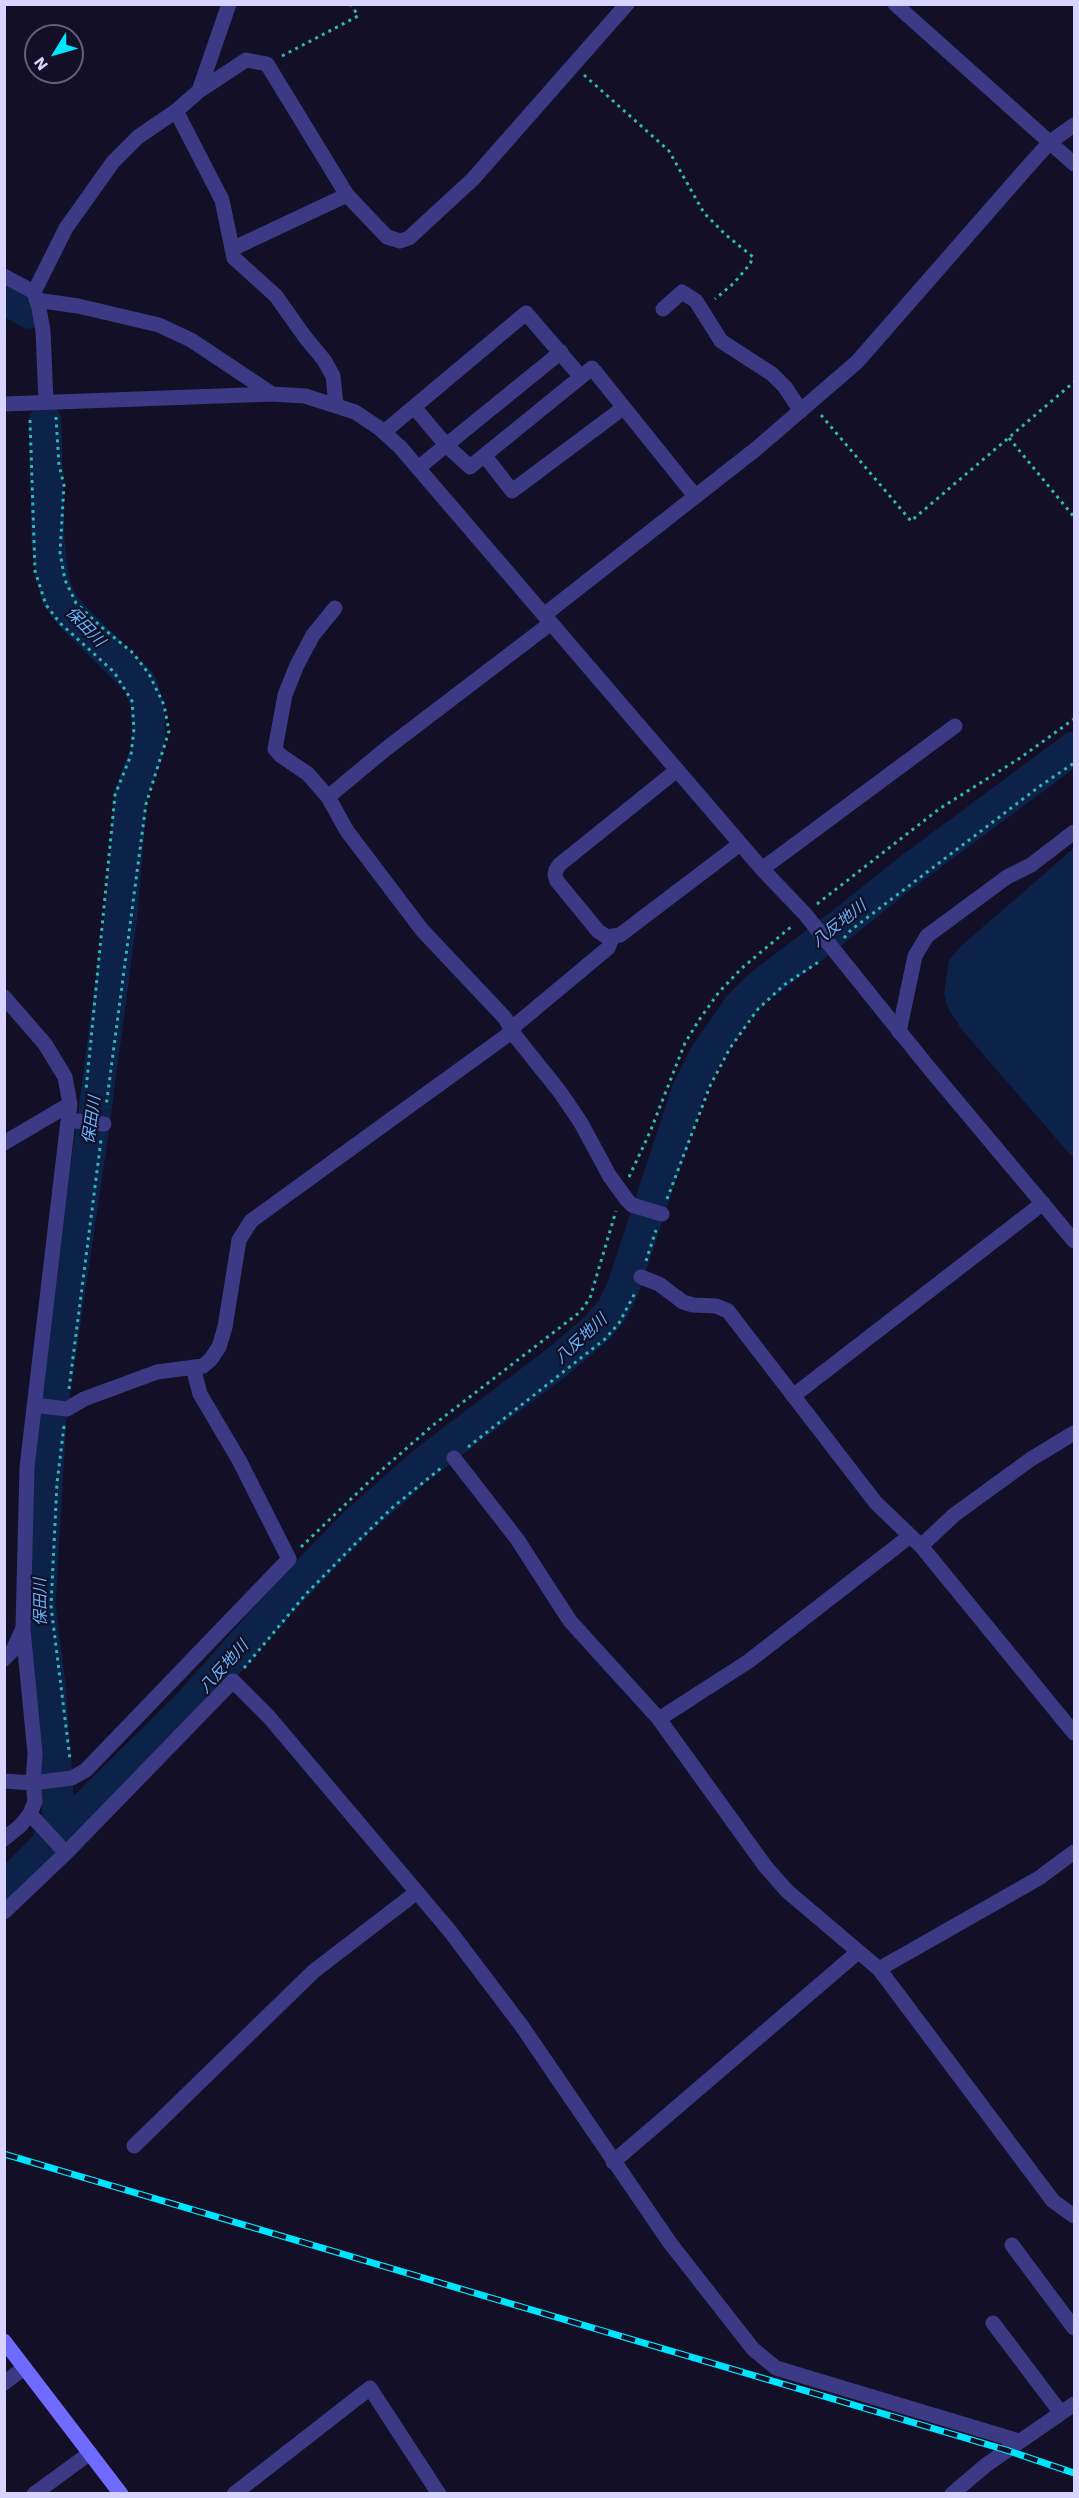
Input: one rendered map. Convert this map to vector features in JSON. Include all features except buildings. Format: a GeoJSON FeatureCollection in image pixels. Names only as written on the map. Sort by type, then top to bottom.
{"type":"FeatureCollection","features":[{"type":"Feature","properties":{"kind":"street"},"geometry":{"type":"LineString","coordinates":[[199,91],[229,4]]}},
{"type":"Feature","properties":{"kind":"street"},"geometry":{"type":"LineString","coordinates":[[50,402],[43,331],[35,296],[66,228],[113,162],[138,136],[176,111],[199,91],[246,60],[267,64],[347,195],[387,237],[400,241],[409,238],[474,179],[627,4]]}},
{"type":"Feature","properties":{"kind":"street"},"geometry":{"type":"LineString","coordinates":[[895,4],[1074,164]]}},
{"type":"Feature","properties":{"kind":"street"},"geometry":{"type":"LineString","coordinates":[[176,111],[222,200],[234,258],[276,296],[324,360],[333,376],[336,405]]}},
{"type":"Feature","properties":{"kind":"street"},"geometry":{"type":"LineString","coordinates":[[328,797],[806,407],[857,362],[1050,142],[1074,125]]}},
{"type":"Feature","properties":{"kind":"street"},"geometry":{"type":"LineString","coordinates":[[232,249],[347,195]]}},
{"type":"Feature","properties":{"kind":"street"},"geometry":{"type":"LineString","coordinates":[[4,276],[35,296],[159,325],[191,340],[272,394]]}},
{"type":"Feature","properties":{"kind":"street"},"geometry":{"type":"LineString","coordinates":[[663,309],[682,292],[696,301],[721,341],[772,374],[806,407]]}},
{"type":"Feature","properties":{"kind":"street"},"geometry":{"type":"LineString","coordinates":[[384,432],[526,313],[581,377]]}},
{"type":"Feature","properties":{"kind":"street"},"geometry":{"type":"LineString","coordinates":[[418,468],[561,352]]}},
{"type":"Feature","properties":{"kind":"street"},"geometry":{"type":"LineString","coordinates":[[414,407],[446,445],[470,467],[592,368],[695,496]]}},
{"type":"Feature","properties":{"kind":"street"},"geometry":{"type":"LineString","coordinates":[[4,404],[272,394],[305,396],[355,412],[384,432],[418,468],[740,844],[808,918],[899,1032],[1074,1241]]}},
{"type":"Feature","properties":{"kind":"street"},"geometry":{"type":"LineString","coordinates":[[485,456],[512,491],[623,408]]}},
{"type":"Feature","properties":{"kind":"street"},"geometry":{"type":"LineString","coordinates":[[336,608],[313,635],[297,665],[285,695],[276,749],[280,755],[308,774],[328,797],[347,831],[422,930],[505,1018],[576,1115],[609,1175],[622,1193],[632,1205],[659,1213]]}},
{"type":"Feature","properties":{"kind":"street"},"geometry":{"type":"LineString","coordinates":[[762,869],[955,726]]}},
{"type":"Feature","properties":{"kind":"street"},"geometry":{"type":"LineString","coordinates":[[677,770],[559,865],[556,870],[557,881],[598,931],[612,938],[620,935],[740,844]]}},
{"type":"Feature","properties":{"kind":"street"},"geometry":{"type":"LineString","coordinates":[[899,1032],[915,956],[927,936],[1007,877],[1031,865],[1074,832]]}},
{"type":"Feature","properties":{"kind":"street"},"geometry":{"type":"LineString","coordinates":[[38,1405],[63,1409],[157,1372],[202,1366],[211,1359],[219,1347],[225,1327],[239,1240],[251,1221],[512,1030],[608,948],[612,938]]}},
{"type":"Feature","properties":{"kind":"street"},"geometry":{"type":"LineString","coordinates":[[4,997],[45,1044],[65,1077],[70,1104],[78,1121],[38,1405],[27,1467],[23,1628],[35,1753],[33,1783],[35,1801],[30,1814],[4,1839]]}},
{"type":"Feature","properties":{"kind":"street"},"geometry":{"type":"LineString","coordinates":[[4,1143],[70,1104]]}},
{"type":"Feature","properties":{"kind":"street"},"geometry":{"type":"LineString","coordinates":[[78,1121],[102,1124]]}},
{"type":"Feature","properties":{"kind":"street"},"geometry":{"type":"LineString","coordinates":[[793,1396],[1043,1203]]}},
{"type":"Feature","properties":{"kind":"street"},"geometry":{"type":"LineString","coordinates":[[641,1277],[659,1284],[682,1302],[716,1306],[728,1311],[876,1503],[916,1541],[1074,1732]]}},
{"type":"Feature","properties":{"kind":"street"},"geometry":{"type":"LineString","coordinates":[[4,1780],[33,1783],[72,1778],[86,1770],[289,1559],[238,1460],[200,1394],[194,1367]]}},
{"type":"Feature","properties":{"kind":"street"},"geometry":{"type":"LineString","coordinates":[[659,1719],[749,1661],[1031,1459],[1074,1433]]}},
{"type":"Feature","properties":{"kind":"street"},"geometry":{"type":"LineString","coordinates":[[454,1458],[517,1539],[570,1621],[659,1719],[765,1866],[787,1890],[879,1969],[1053,2201],[1072,2208]]}},
{"type":"Feature","properties":{"kind":"street"},"geometry":{"type":"LineString","coordinates":[[4,1659],[13,1650],[23,1628]]}},
{"type":"Feature","properties":{"kind":"street"},"geometry":{"type":"LineString","coordinates":[[4,1912],[233,1681],[269,1717],[449,1930],[521,2025],[670,2243],[753,2349],[776,2368],[1019,2440]]}},
{"type":"Feature","properties":{"kind":"street"},"geometry":{"type":"LineString","coordinates":[[30,1814],[64,1850]]}},
{"type":"Feature","properties":{"kind":"street"},"geometry":{"type":"LineString","coordinates":[[879,1969],[1039,1878],[1074,1852]]}},
{"type":"Feature","properties":{"kind":"street"},"geometry":{"type":"LineString","coordinates":[[134,2146],[314,1971],[417,1892]]}},
{"type":"Feature","properties":{"kind":"street"},"geometry":{"type":"LineString","coordinates":[[613,2162],[858,1952]]}},
{"type":"Feature","properties":{"kind":"street"},"geometry":{"type":"LineString","coordinates":[[1012,2245],[1074,2328]]}},
{"type":"Feature","properties":{"kind":"street"},"geometry":{"type":"LineString","coordinates":[[952,2493],[1019,2440],[1068,2408],[993,2323]]}},
{"type":"Feature","properties":{"kind":"street"},"geometry":{"type":"LineString","coordinates":[[4,2341],[121,2493]]}},
{"type":"Feature","properties":{"kind":"street"},"geometry":{"type":"LineString","coordinates":[[4,2383],[24,2368]]}},
{"type":"Feature","properties":{"kind":"street"},"geometry":{"type":"LineString","coordinates":[[234,2493],[370,2388],[440,2493]]}},
{"type":"Feature","properties":{"kind":"street"},"geometry":{"type":"LineString","coordinates":[[34,2493],[90,2453]]}},
{"type":"Feature","properties":{"kind":"path"},"geometry":{"type":"LineString","coordinates":[[267,64],[357,16],[351,4]]}},
{"type":"Feature","properties":{"kind":"path"},"geometry":{"type":"LineString","coordinates":[[574,65],[669,151],[704,213],[753,257],[734,283],[703,310]]}},
{"type":"Feature","properties":{"kind":"path"},"geometry":{"type":"LineString","coordinates":[[806,407],[911,521],[1074,382]]}},
{"type":"Feature","properties":{"kind":"path"},"geometry":{"type":"LineString","coordinates":[[50,402],[64,485],[60,553],[65,580],[76,603],[133,653],[149,674],[164,705],[169,731],[146,804],[63,1409],[51,1605],[72,1778]]}},
{"type":"Feature","properties":{"kind":"path"},"geometry":{"type":"LineString","coordinates":[[30,403],[35,572],[46,605],[60,622],[114,672],[132,701],[134,729],[130,755],[115,795],[78,1121]]}},
{"type":"Feature","properties":{"kind":"path"},"geometry":{"type":"LineString","coordinates":[[1009,438],[1074,518]]}},
{"type":"Feature","properties":{"kind":"path"},"geometry":{"type":"LineString","coordinates":[[289,1559],[376,1475],[432,1426],[580,1312],[590,1298],[622,1193],[650,1132],[685,1042],[719,992],[939,809],[1020,758],[1074,719]]}},
{"type":"Feature","properties":{"kind":"path"},"geometry":{"type":"LineString","coordinates":[[233,1681],[305,1595],[393,1507],[605,1340],[619,1323],[641,1277],[659,1213],[706,1096],[730,1048],[758,1009],[851,930],[1040,786],[1074,763]]}},
{"type":"Feature","properties":{"kind":"water"},"geometry":{"type":"Polygon","coordinates":[[[1074,848],[1074,1159],[962,1030],[948,1008],[944,994],[949,960],[961,946],[1074,848]]]}},
{"type":"Feature","properties":{"kind":"waterway","name":"保田川"},"geometry":{"type":"LineString","coordinates":[[4,298],[29,312]]}},
{"type":"Feature","properties":{"kind":"waterway","name":"保田川"},"geometry":{"type":"LineString","coordinates":[[45,421],[48,542],[52,575],[58,597],[71,615],[140,683],[147,704],[149,732],[146,754],[131,793],[121,914],[91,1140],[50,1418],[39,1605],[49,1684],[59,1818],[46,1847]]}},
{"type":"Feature","properties":{"kind":"waterway","name":"八反地川"},"geometry":{"type":"LineString","coordinates":[[4,1888],[190,1704],[295,1586],[356,1523],[424,1463],[560,1360],[597,1328],[613,1309],[623,1288],[688,1091],[706,1055],[739,1007],[759,987],[903,875],[1074,748]]}},
{"type":"Feature","properties":{"kind":"railway"},"geometry":{"type":"LineString","coordinates":[[4,2154],[1006,2450],[1074,2473]]}}]}
